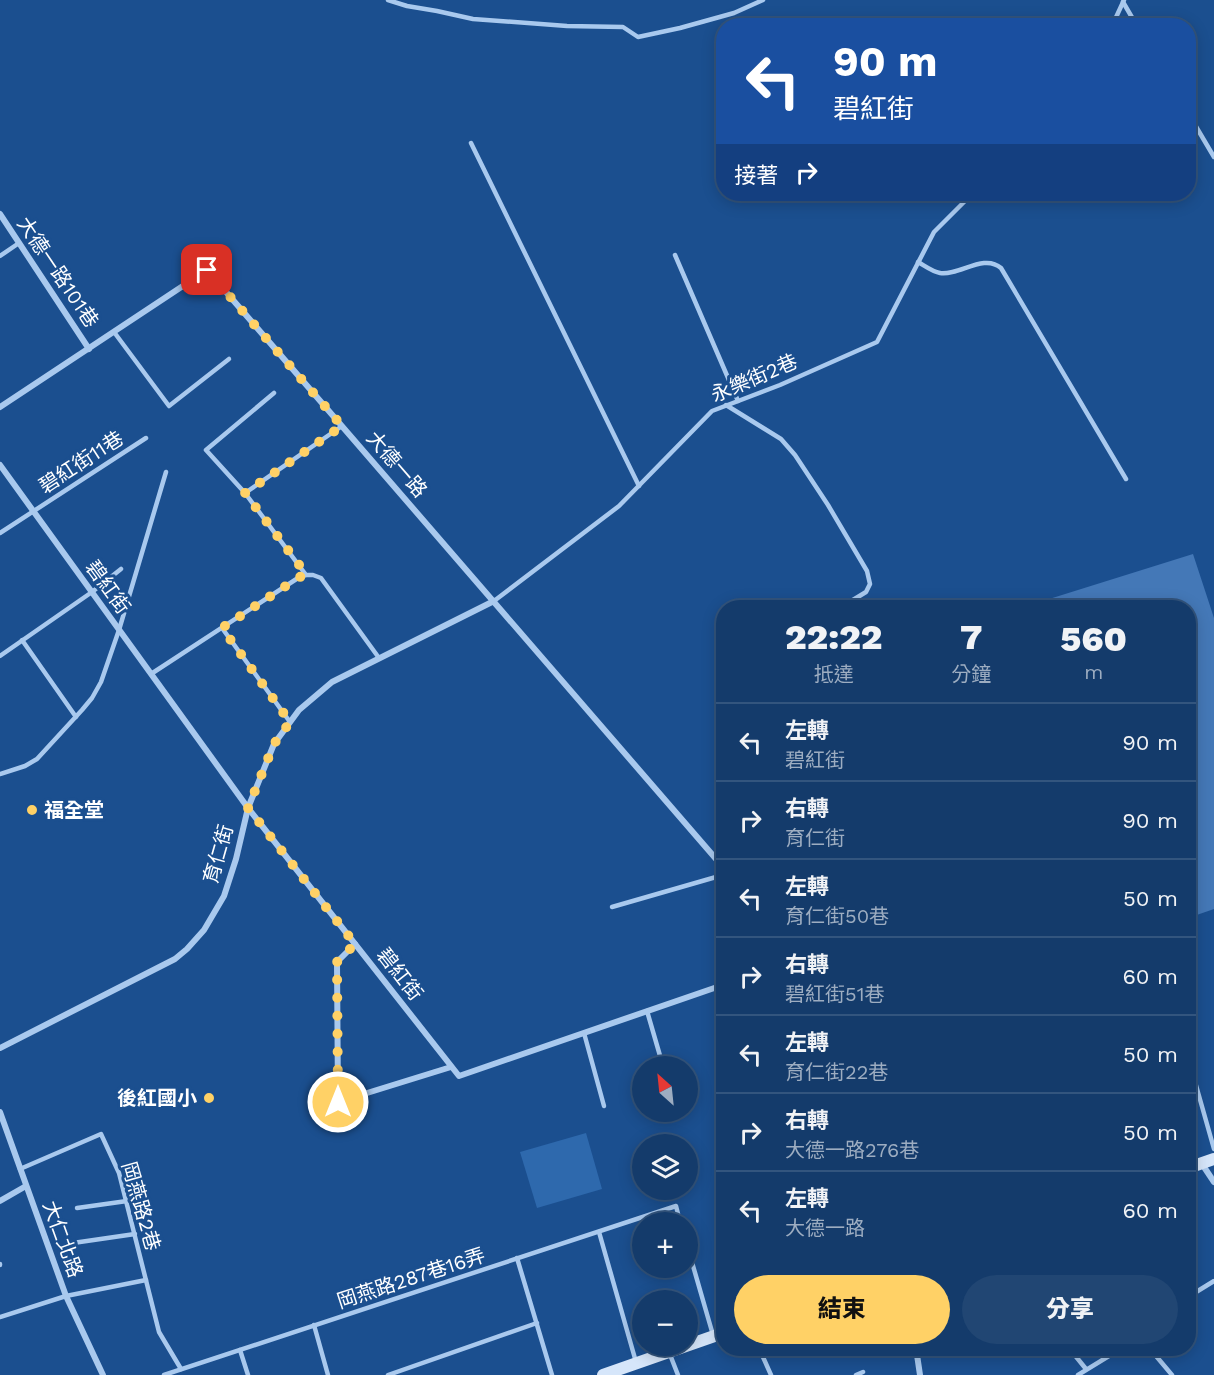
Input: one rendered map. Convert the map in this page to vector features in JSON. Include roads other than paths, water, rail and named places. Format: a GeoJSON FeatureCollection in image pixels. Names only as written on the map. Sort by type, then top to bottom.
{"type":"FeatureCollection","features":[{"type":"Feature","properties":{"kind":"street","name":"大德一路101巷"},"geometry":{"type":"LineString","coordinates":[[0,214],[89,348]]}},
{"type":"Feature","properties":{"kind":"street","name":"大德一路"},"geometry":{"type":"LineString","coordinates":[[0,407],[207,270],[716,859]]}},
{"type":"Feature","properties":{"kind":"street","name":"碧紅街"},"geometry":{"type":"LineString","coordinates":[[0,465],[248,808],[451,1066]]}},
{"type":"Feature","properties":{"kind":"street","name":"育仁街"},"geometry":{"type":"LineString","coordinates":[[0,1048],[175,959],[187,949],[204,930],[224,896],[236,859],[248,808],[274,744],[299,710],[332,682],[494,601]]}},
{"type":"Feature","properties":{"kind":"street"},"geometry":{"type":"LineString","coordinates":[[355,944],[337,962],[338,1102],[451,1066],[459,1076],[716,988]]}},
{"type":"Feature","properties":{"kind":"street","name":"大仁北路"},"geometry":{"type":"LineString","coordinates":[[0,1112],[66,1296],[103,1375]]}},
{"type":"Feature","properties":{"kind":"street"},"geometry":{"type":"LineString","coordinates":[[1208,1161],[1214,1182]]}},
{"type":"Feature","properties":{"kind":"street"},"geometry":{"type":"LineString","coordinates":[[0,1201],[26,1186]]}},
{"type":"Feature","properties":{"kind":"street"},"geometry":{"type":"LineString","coordinates":[[698,1342],[716,1336]]}},
{"type":"Feature","properties":{"kind":"street"},"geometry":{"type":"LineString","coordinates":[[603,1375],[657,1356]]}},
{"type":"Feature","properties":{"kind":"street"},"geometry":{"type":"LineString","coordinates":[[917,1356],[920,1375]]}},
{"type":"Feature","properties":{"kind":"lane"},"geometry":{"type":"LineString","coordinates":[[388,0],[473,19],[567,26],[623,27],[638,37],[734,13],[763,0]]}},
{"type":"Feature","properties":{"kind":"lane"},"geometry":{"type":"LineString","coordinates":[[1116,18],[1124,1]]}},
{"type":"Feature","properties":{"kind":"lane"},"geometry":{"type":"LineString","coordinates":[[1124,1],[1133,18]]}},
{"type":"Feature","properties":{"kind":"lane"},"geometry":{"type":"LineString","coordinates":[[1196,127],[1214,157]]}},
{"type":"Feature","properties":{"kind":"lane"},"geometry":{"type":"LineString","coordinates":[[471,143],[639,486]]}},
{"type":"Feature","properties":{"kind":"lane","name":"永樂街2巷"},"geometry":{"type":"LineString","coordinates":[[494,601],[619,506],[712,411],[780,385],[877,342],[934,232],[965,201]]}},
{"type":"Feature","properties":{"kind":"lane"},"geometry":{"type":"LineString","coordinates":[[0,256],[19,243]]}},
{"type":"Feature","properties":{"kind":"lane"},"geometry":{"type":"LineString","coordinates":[[675,255],[738,401]]}},
{"type":"Feature","properties":{"kind":"lane"},"geometry":{"type":"LineString","coordinates":[[918,262],[940,273],[987,263],[995,263],[1001,268],[1126,479]]}},
{"type":"Feature","properties":{"kind":"lane"},"geometry":{"type":"LineString","coordinates":[[114,332],[169,406],[229,359]]}},
{"type":"Feature","properties":{"kind":"lane"},"geometry":{"type":"LineString","coordinates":[[274,393],[206,450],[245,493],[306,574]]}},
{"type":"Feature","properties":{"kind":"lane"},"geometry":{"type":"LineString","coordinates":[[726,405],[781,439],[795,455],[828,505],[867,570],[870,584],[866,592],[853,600]]}},
{"type":"Feature","properties":{"kind":"lane"},"geometry":{"type":"LineString","coordinates":[[245,493],[342,426]]}},
{"type":"Feature","properties":{"kind":"lane","name":"碧紅街11巷"},"geometry":{"type":"LineString","coordinates":[[0,533],[146,438]]}},
{"type":"Feature","properties":{"kind":"lane"},"geometry":{"type":"LineString","coordinates":[[0,774],[25,766],[37,759],[92,698],[101,682],[119,630],[166,472]]}},
{"type":"Feature","properties":{"kind":"lane"},"geometry":{"type":"LineString","coordinates":[[0,656],[121,569]]}},
{"type":"Feature","properties":{"kind":"lane"},"geometry":{"type":"LineString","coordinates":[[151,674],[306,574],[321,578],[379,658]]}},
{"type":"Feature","properties":{"kind":"lane"},"geometry":{"type":"LineString","coordinates":[[222,628],[290,722]]}},
{"type":"Feature","properties":{"kind":"lane"},"geometry":{"type":"LineString","coordinates":[[22,640],[76,717]]}},
{"type":"Feature","properties":{"kind":"lane"},"geometry":{"type":"LineString","coordinates":[[612,907],[716,877]]}},
{"type":"Feature","properties":{"kind":"lane"},"geometry":{"type":"LineString","coordinates":[[647,1011],[660,1056]]}},
{"type":"Feature","properties":{"kind":"lane"},"geometry":{"type":"LineString","coordinates":[[584,1033],[604,1106]]}},
{"type":"Feature","properties":{"kind":"lane"},"geometry":{"type":"LineString","coordinates":[[1196,1085],[1214,1149]]}},
{"type":"Feature","properties":{"kind":"lane","name":"岡燕路2巷"},"geometry":{"type":"LineString","coordinates":[[20,1168],[101,1134],[119,1173],[159,1332],[182,1369]]}},
{"type":"Feature","properties":{"kind":"lane"},"geometry":{"type":"LineString","coordinates":[[77,1208],[127,1201]]}},
{"type":"Feature","properties":{"kind":"lane","name":"岡燕路287巷16弄"},"geometry":{"type":"LineString","coordinates":[[658,1212],[676,1206],[678,1212]]}},
{"type":"Feature","properties":{"kind":"lane","name":"岡燕路287巷16弄"},"geometry":{"type":"LineString","coordinates":[[164,1375],[632,1221]]}},
{"type":"Feature","properties":{"kind":"lane"},"geometry":{"type":"LineString","coordinates":[[599,1232],[636,1363]]}},
{"type":"Feature","properties":{"kind":"lane"},"geometry":{"type":"LineString","coordinates":[[73,1243],[135,1234]]}},
{"type":"Feature","properties":{"kind":"lane"},"geometry":{"type":"LineString","coordinates":[[517,1258],[552,1375]]}},
{"type":"Feature","properties":{"kind":"lane"},"geometry":{"type":"LineString","coordinates":[[698,1277],[716,1329]]}},
{"type":"Feature","properties":{"kind":"lane"},"geometry":{"type":"LineString","coordinates":[[0,1317],[66,1296],[146,1280]]}},
{"type":"Feature","properties":{"kind":"lane"},"geometry":{"type":"LineString","coordinates":[[1196,1292],[1214,1281]]}},
{"type":"Feature","properties":{"kind":"lane"},"geometry":{"type":"LineString","coordinates":[[388,1375],[537,1323]]}},
{"type":"Feature","properties":{"kind":"lane"},"geometry":{"type":"LineString","coordinates":[[314,1325],[328,1375]]}},
{"type":"Feature","properties":{"kind":"lane"},"geometry":{"type":"LineString","coordinates":[[240,1350],[248,1375]]}},
{"type":"Feature","properties":{"kind":"lane"},"geometry":{"type":"LineString","coordinates":[[671,1356],[678,1375]]}},
{"type":"Feature","properties":{"kind":"lane"},"geometry":{"type":"LineString","coordinates":[[763,1356],[771,1375]]}},
{"type":"Feature","properties":{"kind":"lane"},"geometry":{"type":"LineString","coordinates":[[1075,1356],[1086,1369]]}},
{"type":"Feature","properties":{"kind":"lane"},"geometry":{"type":"LineString","coordinates":[[1078,1375],[1108,1356]]}},
{"type":"Feature","properties":{"kind":"lane"},"geometry":{"type":"LineString","coordinates":[[1156,1356],[1172,1375]]}},
{"type":"Feature","properties":{"kind":"lane"},"geometry":{"type":"LineString","coordinates":[[855,1375],[863,1372]]}},
{"type":"Feature","properties":{"kind":"place","name":"福全堂"},"geometry":{"type":"Point","coordinates":[32,810]}},
{"type":"Feature","properties":{"kind":"place","name":"後紅國小"},"geometry":{"type":"Point","coordinates":[209,1098]}}]}
